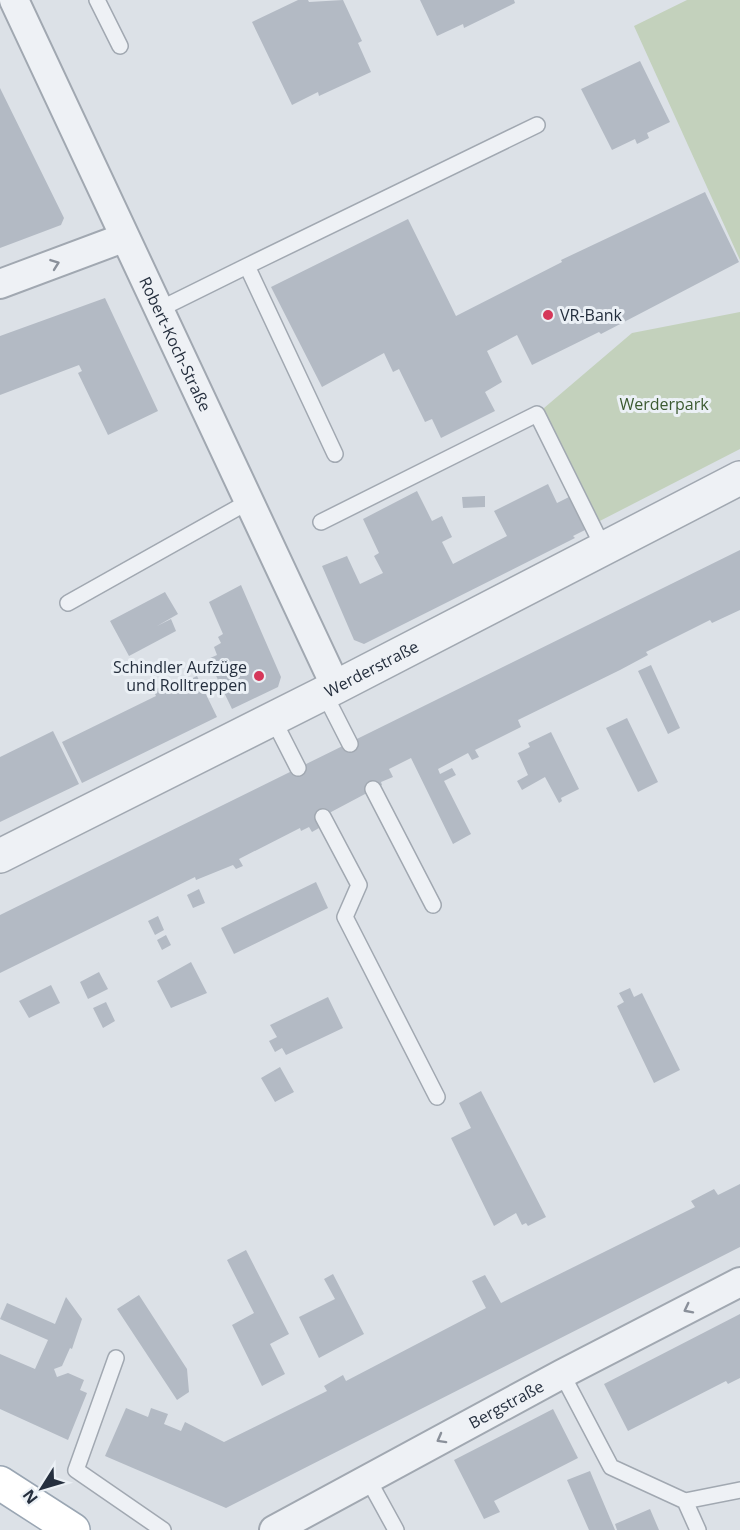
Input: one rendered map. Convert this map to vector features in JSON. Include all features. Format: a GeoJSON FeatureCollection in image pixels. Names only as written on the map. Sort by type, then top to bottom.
{"type":"FeatureCollection","features":[{"type":"Feature","properties":{"kind":"main road"},"geometry":{"type":"LineString","coordinates":[[0,1483],[73,1530]]}},
{"type":"Feature","properties":{"kind":"street","name":"Robert-Koch-Straße"},"geometry":{"type":"LineString","coordinates":[[14,0],[123,238],[160,309],[330,690]]}},
{"type":"Feature","properties":{"kind":"street"},"geometry":{"type":"LineString","coordinates":[[0,284],[123,238]]}},
{"type":"Feature","properties":{"kind":"street","name":"Werderstraße"},"geometry":{"type":"LineString","coordinates":[[0,856],[330,690],[740,478]]}},
{"type":"Feature","properties":{"kind":"street","name":"Bergstraße"},"geometry":{"type":"LineString","coordinates":[[274,1530],[562,1374],[740,1282]]}},
{"type":"Feature","properties":{"kind":"lane"},"geometry":{"type":"LineString","coordinates":[[97,0],[120,46]]}},
{"type":"Feature","properties":{"kind":"lane"},"geometry":{"type":"LineString","coordinates":[[160,309],[537,124]]}},
{"type":"Feature","properties":{"kind":"lane"},"geometry":{"type":"LineString","coordinates":[[247,266],[335,454]]}},
{"type":"Feature","properties":{"kind":"lane"},"geometry":{"type":"LineString","coordinates":[[321,522],[537,414],[604,549]]}},
{"type":"Feature","properties":{"kind":"lane"},"geometry":{"type":"LineString","coordinates":[[68,603],[248,502]]}},
{"type":"Feature","properties":{"kind":"lane"},"geometry":{"type":"LineString","coordinates":[[330,690],[350,744]]}},
{"type":"Feature","properties":{"kind":"lane"},"geometry":{"type":"LineString","coordinates":[[273,719],[298,768]]}},
{"type":"Feature","properties":{"kind":"lane"},"geometry":{"type":"LineString","coordinates":[[373,789],[433,905]]}},
{"type":"Feature","properties":{"kind":"lane"},"geometry":{"type":"LineString","coordinates":[[323,817],[358,885],[345,917],[437,1097]]}},
{"type":"Feature","properties":{"kind":"lane"},"geometry":{"type":"LineString","coordinates":[[116,1358],[76,1470],[163,1530]]}},
{"type":"Feature","properties":{"kind":"lane"},"geometry":{"type":"LineString","coordinates":[[562,1374],[610,1467],[686,1501],[740,1490]]}},
{"type":"Feature","properties":{"kind":"lane"},"geometry":{"type":"LineString","coordinates":[[368,1479],[396,1530]]}},
{"type":"Feature","properties":{"kind":"lane"},"geometry":{"type":"LineString","coordinates":[[686,1501],[698,1530]]}},
{"type":"Feature","properties":{"kind":"green space"},"geometry":{"type":"Polygon","coordinates":[[[687,0],[740,0],[740,260],[634,26],[687,0]]]}},
{"type":"Feature","properties":{"kind":"green space","name":"Werderpark"},"geometry":{"type":"Polygon","coordinates":[[[740,312],[740,449],[592,525],[537,414],[632,333],[740,312]]]}},
{"type":"Feature","properties":{"kind":"building"},"geometry":{"type":"Polygon","coordinates":[[[298,0],[309,2],[343,0],[362,41],[358,43],[371,72],[319,96],[318,92],[292,105],[252,22],[298,0]]]}},
{"type":"Feature","properties":{"kind":"building"},"geometry":{"type":"Polygon","coordinates":[[[420,0],[514,0],[515,3],[464,28],[463,24],[437,36],[420,0]]]}},
{"type":"Feature","properties":{"kind":"building"},"geometry":{"type":"Polygon","coordinates":[[[640,61],[670,122],[647,133],[649,138],[637,144],[635,139],[612,150],[581,89],[640,61]]]}},
{"type":"Feature","properties":{"kind":"building"},"geometry":{"type":"Polygon","coordinates":[[[0,88],[64,218],[61,225],[0,248],[0,88]]]}},
{"type":"Feature","properties":{"kind":"building","name":"VR-Bank"},"geometry":{"type":"Polygon","coordinates":[[[705,192],[739,262],[601,334],[599,332],[532,365],[517,335],[487,351],[502,382],[485,392],[495,411],[441,438],[432,419],[425,422],[399,369],[393,372],[384,353],[322,387],[271,287],[408,219],[456,316],[562,262],[561,260],[705,192]]]}},
{"type":"Feature","properties":{"kind":"building"},"geometry":{"type":"Polygon","coordinates":[[[105,298],[158,411],[108,435],[78,373],[82,371],[79,365],[0,395],[0,336],[105,298]]]}},
{"type":"Feature","properties":{"kind":"building"},"geometry":{"type":"Polygon","coordinates":[[[548,484],[557,503],[569,497],[585,530],[573,536],[575,538],[364,644],[354,640],[322,566],[347,556],[360,584],[383,573],[374,556],[379,553],[363,519],[417,491],[432,521],[442,516],[452,537],[442,542],[453,564],[507,536],[494,511],[548,484]]]}},
{"type":"Feature","properties":{"kind":"building"},"geometry":{"type":"Polygon","coordinates":[[[485,496],[485,507],[463,508],[462,497],[485,496]]]}},
{"type":"Feature","properties":{"kind":"building"},"geometry":{"type":"Polygon","coordinates":[[[740,550],[740,610],[712,623],[710,620],[646,652],[648,655],[620,670],[518,720],[521,727],[475,750],[479,757],[472,760],[468,753],[438,769],[440,774],[452,768],[456,775],[444,781],[471,834],[453,844],[411,758],[389,769],[393,777],[381,782],[382,785],[316,820],[319,828],[312,832],[309,827],[301,831],[300,828],[239,859],[243,866],[236,869],[233,865],[196,880],[195,877],[0,973],[0,915],[740,550]]]}},
{"type":"Feature","properties":{"kind":"building"},"geometry":{"type":"Polygon","coordinates":[[[241,585],[281,677],[278,687],[232,709],[208,659],[217,655],[214,647],[221,643],[218,637],[223,634],[209,602],[241,585]]]}},
{"type":"Feature","properties":{"kind":"building"},"geometry":{"type":"Polygon","coordinates":[[[165,592],[178,614],[157,626],[171,619],[176,631],[129,656],[110,621],[165,592]]]}},
{"type":"Feature","properties":{"kind":"building"},"geometry":{"type":"Polygon","coordinates":[[[651,665],[680,728],[668,734],[638,671],[651,665]]]}},
{"type":"Feature","properties":{"kind":"building"},"geometry":{"type":"Polygon","coordinates":[[[197,676],[217,717],[82,783],[62,742],[156,696],[153,690],[161,687],[164,692],[197,676]]]}},
{"type":"Feature","properties":{"kind":"building"},"geometry":{"type":"Polygon","coordinates":[[[627,718],[658,782],[638,792],[606,728],[627,718]]]}},
{"type":"Feature","properties":{"kind":"building"},"geometry":{"type":"Polygon","coordinates":[[[53,731],[79,784],[0,822],[0,757],[53,731]]]}},
{"type":"Feature","properties":{"kind":"building"},"geometry":{"type":"Polygon","coordinates":[[[551,732],[579,789],[561,798],[562,801],[559,803],[545,777],[522,790],[517,781],[528,775],[518,753],[530,747],[528,743],[551,732]]]}},
{"type":"Feature","properties":{"kind":"building"},"geometry":{"type":"Polygon","coordinates":[[[316,882],[328,908],[234,954],[221,928],[316,882]]]}},
{"type":"Feature","properties":{"kind":"building"},"geometry":{"type":"Polygon","coordinates":[[[199,889],[205,903],[193,908],[187,895],[199,889]]]}},
{"type":"Feature","properties":{"kind":"building"},"geometry":{"type":"Polygon","coordinates":[[[158,916],[164,930],[155,935],[148,921],[158,916]]]}},
{"type":"Feature","properties":{"kind":"building"},"geometry":{"type":"Polygon","coordinates":[[[166,935],[171,945],[162,950],[157,940],[166,935]]]}},
{"type":"Feature","properties":{"kind":"building"},"geometry":{"type":"Polygon","coordinates":[[[191,962],[207,993],[171,1008],[157,981],[191,962]]]}},
{"type":"Feature","properties":{"kind":"building"},"geometry":{"type":"Polygon","coordinates":[[[99,972],[108,989],[88,999],[80,982],[99,972]]]}},
{"type":"Feature","properties":{"kind":"building"},"geometry":{"type":"Polygon","coordinates":[[[51,985],[60,1003],[29,1018],[19,1001],[51,985]]]}},
{"type":"Feature","properties":{"kind":"building"},"geometry":{"type":"Polygon","coordinates":[[[630,988],[634,997],[642,993],[680,1070],[654,1083],[617,1006],[624,1002],[619,993],[630,988]]]}},
{"type":"Feature","properties":{"kind":"building"},"geometry":{"type":"Polygon","coordinates":[[[328,997],[343,1028],[286,1055],[282,1048],[275,1052],[269,1041],[277,1037],[270,1025],[328,997]]]}},
{"type":"Feature","properties":{"kind":"building"},"geometry":{"type":"Polygon","coordinates":[[[106,1002],[115,1021],[103,1028],[93,1008],[106,1002]]]}},
{"type":"Feature","properties":{"kind":"building"},"geometry":{"type":"Polygon","coordinates":[[[280,1067],[294,1092],[275,1102],[261,1078],[280,1067]]]}},
{"type":"Feature","properties":{"kind":"building"},"geometry":{"type":"Polygon","coordinates":[[[481,1091],[546,1217],[528,1226],[526,1223],[522,1225],[516,1213],[494,1226],[451,1138],[471,1128],[459,1103],[481,1091]]]}},
{"type":"Feature","properties":{"kind":"building"},"geometry":{"type":"Polygon","coordinates":[[[740,1184],[740,1247],[226,1508],[105,1456],[126,1408],[148,1417],[151,1408],[168,1414],[164,1424],[181,1431],[185,1422],[224,1442],[327,1391],[324,1386],[343,1375],[346,1381],[486,1308],[472,1281],[485,1275],[501,1303],[695,1207],[691,1201],[714,1189],[718,1195],[740,1184]]]}},
{"type":"Feature","properties":{"kind":"building"},"geometry":{"type":"Polygon","coordinates":[[[246,1250],[289,1334],[270,1344],[285,1374],[262,1386],[232,1325],[254,1313],[227,1260],[246,1250]]]}},
{"type":"Feature","properties":{"kind":"building"},"geometry":{"type":"Polygon","coordinates":[[[333,1274],[364,1334],[319,1358],[299,1317],[335,1299],[324,1279],[333,1274]]]}},
{"type":"Feature","properties":{"kind":"building"},"geometry":{"type":"Polygon","coordinates":[[[139,1295],[187,1369],[189,1392],[177,1400],[117,1309],[139,1295]]]}},
{"type":"Feature","properties":{"kind":"building"},"geometry":{"type":"Polygon","coordinates":[[[66,1297],[82,1319],[72,1349],[70,1348],[62,1366],[54,1369],[57,1377],[68,1373],[84,1380],[80,1390],[87,1393],[68,1440],[0,1409],[0,1354],[35,1369],[48,1340],[0,1319],[7,1303],[55,1324],[66,1297]]]}},
{"type":"Feature","properties":{"kind":"building"},"geometry":{"type":"Polygon","coordinates":[[[740,1314],[740,1378],[728,1384],[726,1381],[628,1431],[604,1384],[740,1314]]]}},
{"type":"Feature","properties":{"kind":"building"},"geometry":{"type":"Polygon","coordinates":[[[553,1409],[578,1458],[494,1501],[500,1512],[484,1519],[454,1460],[553,1409]]]}},
{"type":"Feature","properties":{"kind":"building"},"geometry":{"type":"Polygon","coordinates":[[[590,1471],[615,1530],[589,1530],[567,1480],[590,1471]]]}},
{"type":"Feature","properties":{"kind":"building"},"geometry":{"type":"Polygon","coordinates":[[[650,1509],[659,1530],[617,1530],[615,1524],[650,1509]]]}},
{"type":"Feature","properties":{"kind":"place","name":"VR-Bank"},"geometry":{"type":"Point","coordinates":[548,315]}},
{"type":"Feature","properties":{"kind":"place","name":"Schindler Aufzüge und Rolltreppen"},"geometry":{"type":"Point","coordinates":[259,676]}}]}
